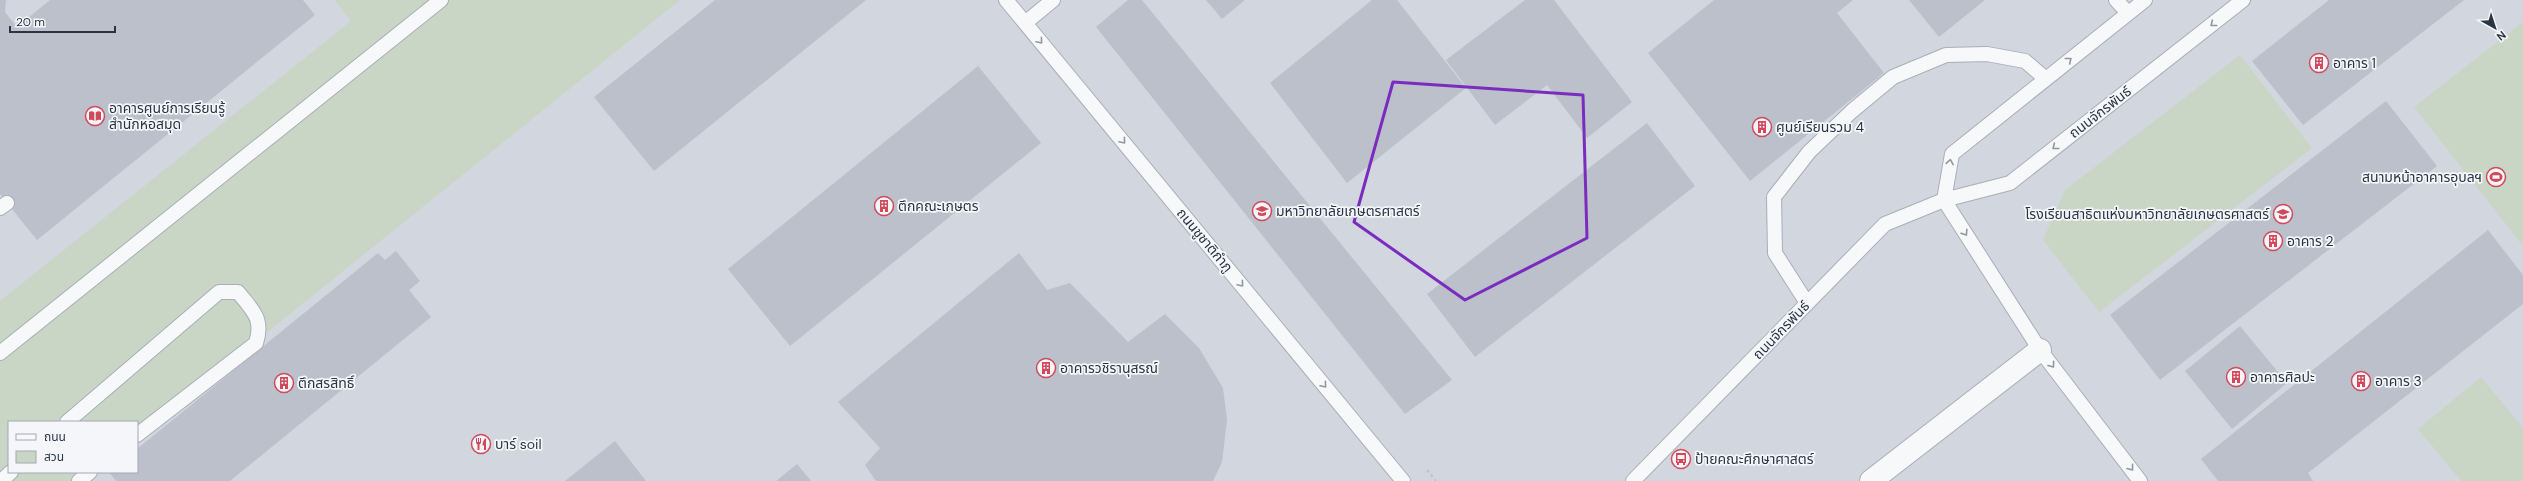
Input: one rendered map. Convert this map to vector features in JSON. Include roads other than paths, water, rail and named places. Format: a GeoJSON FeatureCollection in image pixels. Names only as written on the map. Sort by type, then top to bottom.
{"type":"FeatureCollection","features":[{"type":"Feature","properties":{"kind":"street"},"geometry":{"type":"LineString","coordinates":[[1871,481],[2040,350]]}},
{"type":"Feature","properties":{"kind":"lane"},"geometry":{"type":"LineString","coordinates":[[0,354],[441,0]]}},
{"type":"Feature","properties":{"kind":"lane","name":"ถนนชูชาติกำภู"},"geometry":{"type":"LineString","coordinates":[[1006,0],[1403,481]]}},
{"type":"Feature","properties":{"kind":"lane"},"geometry":{"type":"LineString","coordinates":[[1025,23],[1053,0]]}},
{"type":"Feature","properties":{"kind":"lane"},"geometry":{"type":"LineString","coordinates":[[2116,0],[2128,13]]}},
{"type":"Feature","properties":{"kind":"lane"},"geometry":{"type":"LineString","coordinates":[[2140,481],[2040,350],[1944,200],[1952,154],[2145,0]]}},
{"type":"Feature","properties":{"kind":"lane","name":"ถนนจักรพันธ์"},"geometry":{"type":"LineString","coordinates":[[1633,481],[1885,224],[1944,200],[2010,183],[2243,0]]}},
{"type":"Feature","properties":{"kind":"lane"},"geometry":{"type":"LineString","coordinates":[[1807,303],[1775,253],[1774,197],[1808,152],[1852,110],[1893,77],[1946,55],[1987,54],[2025,61],[2046,79]]}},
{"type":"Feature","properties":{"kind":"lane"},"geometry":{"type":"LineString","coordinates":[[68,421],[219,292],[238,292],[257,316],[260,329],[256,343],[138,434]]}},
{"type":"Feature","properties":{"kind":"lane"},"geometry":{"type":"LineString","coordinates":[[1,481],[10,473]]}},
{"type":"Feature","properties":{"kind":"lane"},"geometry":{"type":"LineString","coordinates":[[79,481],[89,473]]}},
{"type":"Feature","properties":{"kind":"place","name":"อาคาร 1"},"geometry":{"type":"Point","coordinates":[2319,63]}},
{"type":"Feature","properties":{"kind":"place","name":"อาคารศูนย์การเรียนรู้ สำนักหอสมุด"},"geometry":{"type":"Point","coordinates":[95,116]}},
{"type":"Feature","properties":{"kind":"place","name":"ศูนย์เรียนรวม 4"},"geometry":{"type":"Point","coordinates":[1762,127]}},
{"type":"Feature","properties":{"kind":"place","name":"สนามหน้าอาคารอุบลฯ"},"geometry":{"type":"Point","coordinates":[2496,177]}},
{"type":"Feature","properties":{"kind":"place","name":"ตึกคณะเกษตร"},"geometry":{"type":"Point","coordinates":[884,206]}},
{"type":"Feature","properties":{"kind":"place","name":"มหาวิทยาลัยเกษตรศาสตร์"},"geometry":{"type":"Point","coordinates":[1262,211]}},
{"type":"Feature","properties":{"kind":"place","name":"โรงเรียนสาธิตแห่งมหาวิทยาลัยเกษตรศาสตร์"},"geometry":{"type":"Point","coordinates":[2283,214]}},
{"type":"Feature","properties":{"kind":"place","name":"อาคาร 2"},"geometry":{"type":"Point","coordinates":[2273,241]}},
{"type":"Feature","properties":{"kind":"place","name":"อาคารวชิรานุสรณ์"},"geometry":{"type":"Point","coordinates":[1046,368]}},
{"type":"Feature","properties":{"kind":"place","name":"อาคารศิลปะ"},"geometry":{"type":"Point","coordinates":[2236,377]}},
{"type":"Feature","properties":{"kind":"place","name":"อาคาร 3"},"geometry":{"type":"Point","coordinates":[2361,381]}},
{"type":"Feature","properties":{"kind":"place","name":"ตึกสรสิทธิ์"},"geometry":{"type":"Point","coordinates":[284,383]}},
{"type":"Feature","properties":{"kind":"place","name":"บาร์ soil"},"geometry":{"type":"Point","coordinates":[481,444]}},
{"type":"Feature","properties":{"kind":"place","name":"ป้ายคณะศึกษาศาสตร์"},"geometry":{"type":"Point","coordinates":[1681,459]}}]}
